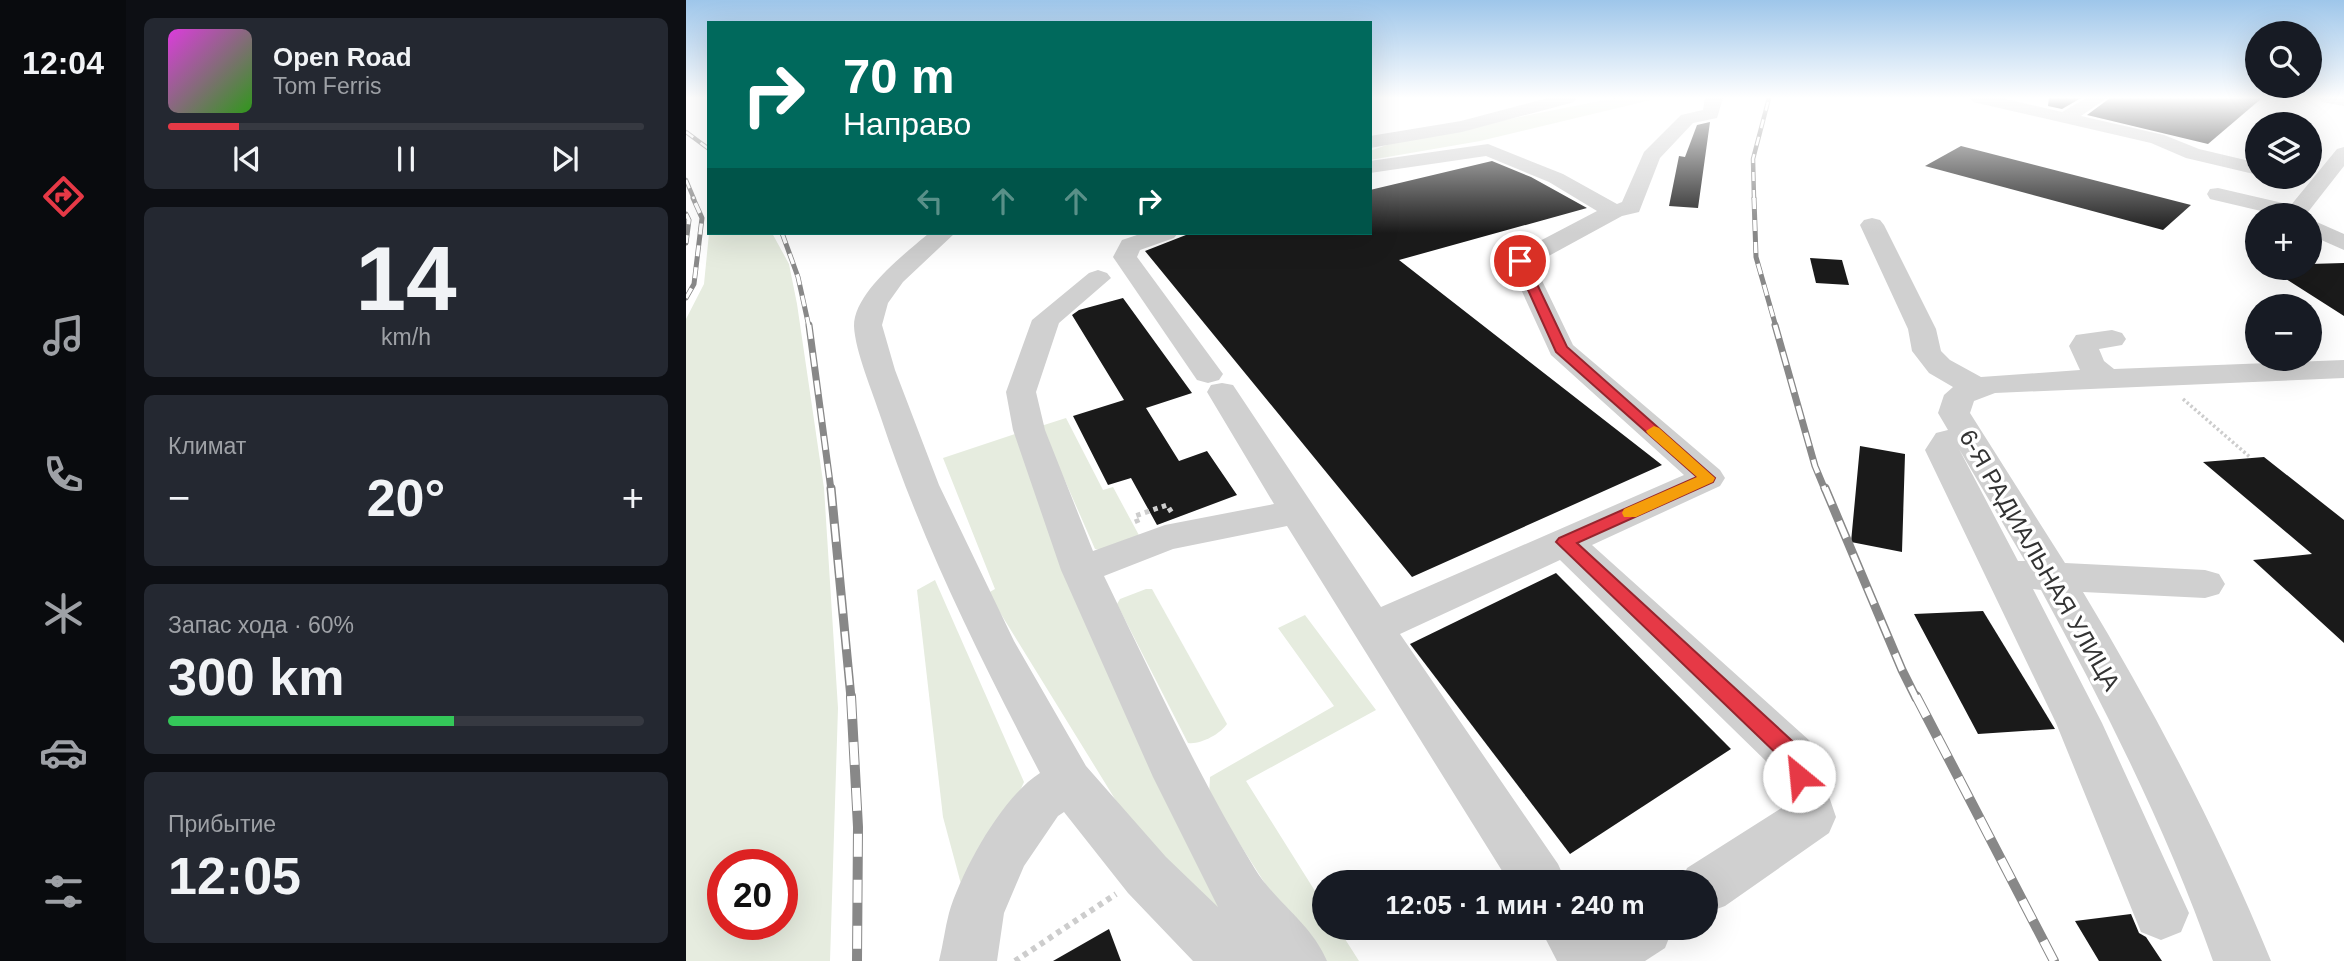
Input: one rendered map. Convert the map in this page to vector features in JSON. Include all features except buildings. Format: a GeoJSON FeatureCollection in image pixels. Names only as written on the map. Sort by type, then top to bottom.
{"type":"FeatureCollection","features":[{"type":"Feature","properties":{"kind":"street"},"geometry":{"type":"LineString","coordinates":[[1373,628],[1707,478],[1561,349],[1520,261],[1614,211],[1631,207],[1651,156],[1664,143]]}},
{"type":"Feature","properties":{"kind":"street"},"geometry":{"type":"LineString","coordinates":[[2166,143],[2193,154],[2245,166]]}},
{"type":"Feature","properties":{"kind":"street"},"geometry":{"type":"LineString","coordinates":[[1372,167],[1488,150],[1556,178],[1614,211]]}},
{"type":"Feature","properties":{"kind":"street"},"geometry":{"type":"LineString","coordinates":[[2322,178],[2344,153]]}},
{"type":"Feature","properties":{"kind":"street"},"geometry":{"type":"LineString","coordinates":[[2218,194],[2251,203]]}},
{"type":"Feature","properties":{"kind":"street"},"geometry":{"type":"LineString","coordinates":[[2236,211],[2245,212]]}},
{"type":"Feature","properties":{"kind":"street"},"geometry":{"type":"LineString","coordinates":[[1872,225],[1922,330],[1921,344],[1930,361],[1978,388]]}},
{"type":"Feature","properties":{"kind":"street"},"geometry":{"type":"LineString","coordinates":[[2322,230],[2344,243]]}},
{"type":"Feature","properties":{"kind":"street"},"geometry":{"type":"LineString","coordinates":[[1160,235],[1130,245],[1125,257],[1215,383],[1531,870]]}},
{"type":"Feature","properties":{"kind":"street"},"geometry":{"type":"LineString","coordinates":[[929,238],[875,302],[880,322],[880,370],[921,485],[995,646],[1069,781],[1147,875],[1210,939],[1242,961]]}},
{"type":"Feature","properties":{"kind":"street"},"geometry":{"type":"LineString","coordinates":[[1098,278],[1046,320],[1021,392],[1029,430],[1081,570],[1177,777],[1238,891],[1298,961]]}},
{"type":"Feature","properties":{"kind":"street","name":"6-Я РАДИАЛЬНАЯ УЛИЦА"},"geometry":{"type":"LineString","coordinates":[[2242,961],[2214,887],[2106,668],[1954,413],[1960,396],[1978,388],[2109,358],[2323,366]]}},
{"type":"Feature","properties":{"kind":"street"},"geometry":{"type":"LineString","coordinates":[[1968,439],[1948,440],[1942,450],[2079,723],[2161,913]]}},
{"type":"Feature","properties":{"kind":"street"},"geometry":{"type":"LineString","coordinates":[[1081,570],[1165,538],[1297,512]]}},
{"type":"Feature","properties":{"kind":"street"},"geometry":{"type":"LineString","coordinates":[[1565,542],[1793,756],[1811,817],[1718,879]]}},
{"type":"Feature","properties":{"kind":"street"},"geometry":{"type":"LineString","coordinates":[[2005,574],[2205,584]]}},
{"type":"Feature","properties":{"kind":"street"},"geometry":{"type":"LineString","coordinates":[[968,961],[978,912],[1005,850],[1040,800],[1069,781]]}},
{"type":"Feature","properties":{"kind":"street"},"geometry":{"type":"LineString","coordinates":[[1577,940],[1593,961],[1626,940]]}},
{"type":"Feature","properties":{"kind":"path"},"geometry":{"type":"LineString","coordinates":[[2180,396],[2251,458]]}},
{"type":"Feature","properties":{"kind":"path"},"geometry":{"type":"LineString","coordinates":[[1015,961],[1147,875]]}},
{"type":"Feature","properties":{"kind":"shaded area"},"geometry":{"type":"Polygon","coordinates":[[[1393,143],[1469,143],[1372,160],[1372,150],[1393,143]]]}},
{"type":"Feature","properties":{"kind":"shaded area"},"geometry":{"type":"Polygon","coordinates":[[[709,235],[773,235],[789,264],[824,488],[838,708],[830,961],[686,961],[686,319],[704,284],[709,235]]]}},
{"type":"Feature","properties":{"kind":"shaded area"},"geometry":{"type":"Polygon","coordinates":[[[1066,418],[1103,490],[1113,487],[1141,539],[1101,550],[1095,549],[1041,426],[1066,418]]]}},
{"type":"Feature","properties":{"kind":"shaded area"},"geometry":{"type":"Polygon","coordinates":[[[1015,434],[1236,935],[1147,851],[988,593],[995,589],[943,458],[1015,434]]]}},
{"type":"Feature","properties":{"kind":"shaded area"},"geometry":{"type":"Polygon","coordinates":[[[935,580],[1024,782],[980,879],[961,884],[943,817],[917,590],[935,580]]]}},
{"type":"Feature","properties":{"kind":"shaded area"},"geometry":{"type":"Polygon","coordinates":[[[1152,589],[1227,724],[1204,741],[1188,743],[1117,604],[1120,599],[1152,589]]]}},
{"type":"Feature","properties":{"kind":"shaded area"},"geometry":{"type":"Polygon","coordinates":[[[1305,615],[1376,710],[1246,781],[1312,886],[1312,940],[1346,940],[1359,961],[1325,961],[1266,885],[1209,796],[1210,777],[1334,706],[1278,628],[1305,615]]]}},
{"type":"Feature","properties":{"kind":"railway"},"geometry":{"type":"LineString","coordinates":[[701,143],[707,148]]}},
{"type":"Feature","properties":{"kind":"railway"},"geometry":{"type":"LineString","coordinates":[[1754,199],[1753,159],[1757,143]]}},
{"type":"Feature","properties":{"kind":"railway"},"geometry":{"type":"LineString","coordinates":[[686,180],[694,199]]}},
{"type":"Feature","properties":{"kind":"railway"},"geometry":{"type":"LineString","coordinates":[[686,298],[694,284],[702,218],[693,198]]}},
{"type":"Feature","properties":{"kind":"railway"},"geometry":{"type":"LineString","coordinates":[[1754,198],[1756,257],[1776,327]]}},
{"type":"Feature","properties":{"kind":"railway"},"geometry":{"type":"LineString","coordinates":[[686,214],[689,220],[686,243]]}},
{"type":"Feature","properties":{"kind":"railway"},"geometry":{"type":"LineString","coordinates":[[783,235],[798,277],[809,327]]}},
{"type":"Feature","properties":{"kind":"railway"},"geometry":{"type":"LineString","coordinates":[[809,325],[831,490]]}},
{"type":"Feature","properties":{"kind":"railway"},"geometry":{"type":"LineString","coordinates":[[1775,325],[1815,466],[1825,490]]}},
{"type":"Feature","properties":{"kind":"railway"},"geometry":{"type":"LineString","coordinates":[[831,488],[851,698]]}},
{"type":"Feature","properties":{"kind":"railway"},"geometry":{"type":"LineString","coordinates":[[1825,488],[1916,698]]}},
{"type":"Feature","properties":{"kind":"railway"},"geometry":{"type":"LineString","coordinates":[[851,696],[858,827],[857,961]]}},
{"type":"Feature","properties":{"kind":"railway"},"geometry":{"type":"LineString","coordinates":[[1916,696],[2054,961]]}},
{"type":"Feature","properties":{"kind":"slow traffic"},"geometry":{"type":"LineString","coordinates":[[1630,513],[1707,478],[1654,431]]}},
{"type":"Feature","properties":{"kind":"route"},"geometry":{"type":"LineString","coordinates":[[1520,261],[1561,349],[1707,478],[1565,542],[1793,756],[1799,776]]}}]}
